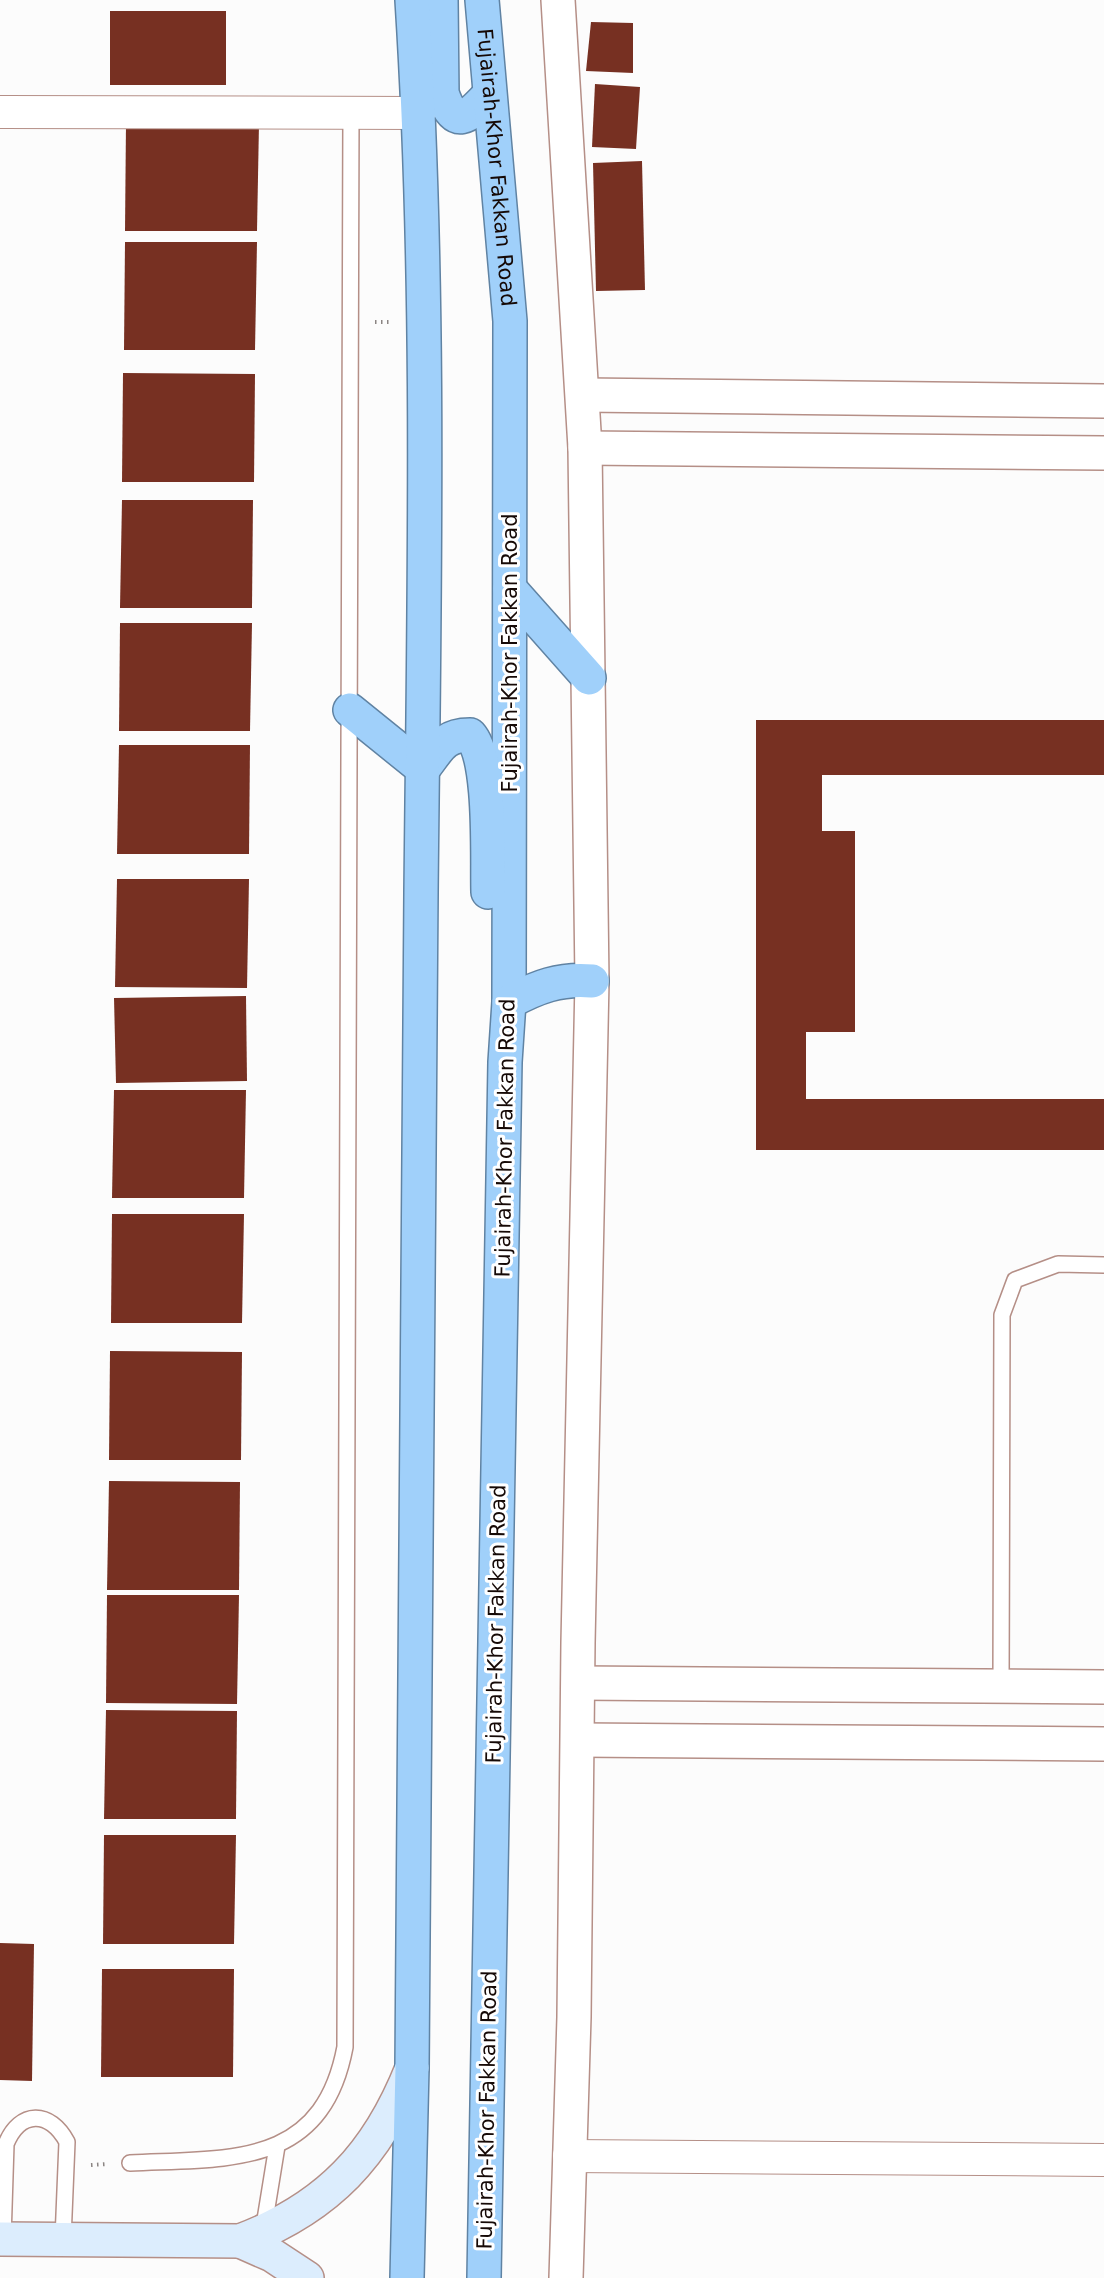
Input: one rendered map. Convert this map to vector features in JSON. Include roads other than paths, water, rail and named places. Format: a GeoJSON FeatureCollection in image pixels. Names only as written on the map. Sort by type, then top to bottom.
{"type":"FeatureCollection","features":[{"type":"Feature","properties":{"kind":"highway"},"geometry":{"type":"LineString","coordinates":[[407,2278],[412,2068],[425,322],[419,113],[412,0]]}},
{"type":"Feature","properties":{"kind":"highway"},"geometry":{"type":"LineString","coordinates":[[441,0],[442,93],[446,106],[455,116],[462,118],[469,116],[489,95]]}},
{"type":"Feature","properties":{"kind":"highway","name":"Fujairah-Khor Fakkan Road"},"geometry":{"type":"LineString","coordinates":[[482,0],[510,321],[509,1002],[505,1062],[484,2278]]}},
{"type":"Feature","properties":{"kind":"highway"},"geometry":{"type":"LineString","coordinates":[[510,589],[589,678]]}},
{"type":"Feature","properties":{"kind":"highway"},"geometry":{"type":"LineString","coordinates":[[350,710],[423,769]]}},
{"type":"Feature","properties":{"kind":"highway"},"geometry":{"type":"LineString","coordinates":[[423,769],[444,743],[454,735],[470,735],[478,743],[483,764],[493,1003],[505,1062]]}},
{"type":"Feature","properties":{"kind":"highway"},"geometry":{"type":"LineString","coordinates":[[509,1002],[545,984],[561,980],[592,981]]}},
{"type":"Feature","properties":{"kind":"main road"},"geometry":{"type":"LineString","coordinates":[[2,2239],[252,2236],[297,2215],[328,2193],[355,2166],[379,2136],[412,2068]]}},
{"type":"Feature","properties":{"kind":"main road"},"geometry":{"type":"LineString","coordinates":[[252,2236],[272,2255],[307,2278]]}},
{"type":"Feature","properties":{"kind":"street"},"geometry":{"type":"LineString","coordinates":[[558,0],[585,448],[592,981],[579,1740],[566,2278]]}},
{"type":"Feature","properties":{"kind":"street"},"geometry":{"type":"LineString","coordinates":[[0,112],[419,113]]}},
{"type":"Feature","properties":{"kind":"street"},"geometry":{"type":"LineString","coordinates":[[583,395],[1104,401]]}},
{"type":"Feature","properties":{"kind":"street"},"geometry":{"type":"LineString","coordinates":[[585,448],[1104,453]]}},
{"type":"Feature","properties":{"kind":"street"},"geometry":{"type":"LineString","coordinates":[[579,1683],[1104,1687]]}},
{"type":"Feature","properties":{"kind":"street"},"geometry":{"type":"LineString","coordinates":[[579,1740],[1104,1744]]}},
{"type":"Feature","properties":{"kind":"street"},"geometry":{"type":"LineString","coordinates":[[569,2156],[1104,2160]]}},
{"type":"Feature","properties":{"kind":"lane"},"geometry":{"type":"LineString","coordinates":[[130,2163],[230,2158],[254,2154],[277,2146],[298,2132],[316,2115],[330,2095],[340,2072],[345,2047],[351,113]]}},
{"type":"Feature","properties":{"kind":"lane"},"geometry":{"type":"LineString","coordinates":[[1000,1686],[1002,1315],[1015,1280],[1058,1264],[1104,1265]]}},
{"type":"Feature","properties":{"kind":"lane"},"geometry":{"type":"LineString","coordinates":[[2,2239],[6,2144],[11,2131],[22,2121],[35,2118],[50,2120],[60,2129],[67,2142],[63,2239]]}},
{"type":"Feature","properties":{"kind":"lane"},"geometry":{"type":"LineString","coordinates":[[252,2236],[277,2146]]}}]}
